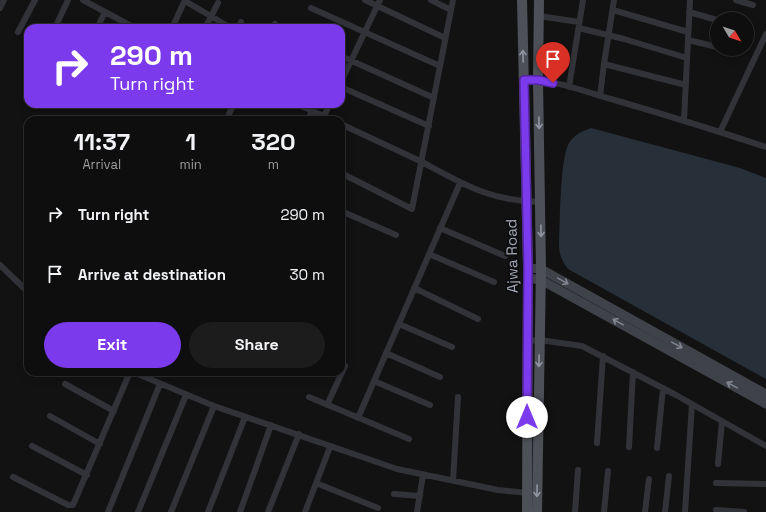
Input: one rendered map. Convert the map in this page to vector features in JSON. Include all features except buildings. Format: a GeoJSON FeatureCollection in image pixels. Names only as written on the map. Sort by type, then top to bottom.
{"type":"FeatureCollection","features":[{"type":"Feature","properties":{"kind":"main road","name":"Ajwa Road"},"geometry":{"type":"LineString","coordinates":[[522,0],[528,273],[527,512]]}},
{"type":"Feature","properties":{"kind":"main road","name":"Ajwa Road"},"geometry":{"type":"LineString","coordinates":[[537,512],[541,280],[538,80],[539,0]]}},
{"type":"Feature","properties":{"kind":"street"},"geometry":{"type":"LineString","coordinates":[[0,8],[4,0]]}},
{"type":"Feature","properties":{"kind":"street"},"geometry":{"type":"LineString","coordinates":[[18,32],[35,0]]}},
{"type":"Feature","properties":{"kind":"street"},"geometry":{"type":"LineString","coordinates":[[57,24],[68,0]]}},
{"type":"Feature","properties":{"kind":"street"},"geometry":{"type":"LineString","coordinates":[[83,0],[126,24]]}},
{"type":"Feature","properties":{"kind":"street"},"geometry":{"type":"LineString","coordinates":[[174,24],[185,0],[224,24]]}},
{"type":"Feature","properties":{"kind":"street"},"geometry":{"type":"LineString","coordinates":[[365,0],[379,3],[446,38]]}},
{"type":"Feature","properties":{"kind":"street"},"geometry":{"type":"LineString","coordinates":[[431,0],[451,10]]}},
{"type":"Feature","properties":{"kind":"street"},"geometry":{"type":"LineString","coordinates":[[345,174],[412,209],[453,0]]}},
{"type":"Feature","properties":{"kind":"street"},"geometry":{"type":"LineString","coordinates":[[568,87],[583,0]]}},
{"type":"Feature","properties":{"kind":"street"},"geometry":{"type":"LineString","coordinates":[[600,96],[614,0]]}},
{"type":"Feature","properties":{"kind":"street"},"geometry":{"type":"LineString","coordinates":[[682,0],[690,1],[684,120]]}},
{"type":"Feature","properties":{"kind":"street"},"geometry":{"type":"LineString","coordinates":[[736,0],[753,5]]}},
{"type":"Feature","properties":{"kind":"street"},"geometry":{"type":"LineString","coordinates":[[207,24],[218,3]]}},
{"type":"Feature","properties":{"kind":"street"},"geometry":{"type":"LineString","coordinates":[[345,74],[379,3]]}},
{"type":"Feature","properties":{"kind":"street"},"geometry":{"type":"LineString","coordinates":[[311,8],[440,66]]}},
{"type":"Feature","properties":{"kind":"street"},"geometry":{"type":"LineString","coordinates":[[613,10],[688,32]]}},
{"type":"Feature","properties":{"kind":"street"},"geometry":{"type":"LineString","coordinates":[[99,24],[105,12]]}},
{"type":"Feature","properties":{"kind":"street"},"geometry":{"type":"LineString","coordinates":[[689,12],[710,18]]}},
{"type":"Feature","properties":{"kind":"street"},"geometry":{"type":"LineString","coordinates":[[539,16],[579,25],[687,58]]}},
{"type":"Feature","properties":{"kind":"street"},"geometry":{"type":"LineString","coordinates":[[720,132],[766,34]]}},
{"type":"Feature","properties":{"kind":"street"},"geometry":{"type":"LineString","coordinates":[[688,40],[710,45]]}},
{"type":"Feature","properties":{"kind":"street"},"geometry":{"type":"LineString","coordinates":[[345,58],[434,98]]}},
{"type":"Feature","properties":{"kind":"street"},"geometry":{"type":"LineString","coordinates":[[604,64],[686,85]]}},
{"type":"Feature","properties":{"kind":"street"},"geometry":{"type":"LineString","coordinates":[[524,80],[538,80],[568,87],[684,120],[766,147]]}},
{"type":"Feature","properties":{"kind":"street"},"geometry":{"type":"LineString","coordinates":[[345,89],[429,126]]}},
{"type":"Feature","properties":{"kind":"street"},"geometry":{"type":"LineString","coordinates":[[306,108],[324,116],[328,108]]}},
{"type":"Feature","properties":{"kind":"street"},"geometry":{"type":"LineString","coordinates":[[310,116],[312,111]]}},
{"type":"Feature","properties":{"kind":"street"},"geometry":{"type":"LineString","coordinates":[[345,126],[422,162],[460,183],[486,194],[540,202]]}},
{"type":"Feature","properties":{"kind":"street"},"geometry":{"type":"LineString","coordinates":[[358,418],[460,183]]}},
{"type":"Feature","properties":{"kind":"street"},"geometry":{"type":"LineString","coordinates":[[345,213],[396,234]]}},
{"type":"Feature","properties":{"kind":"street"},"geometry":{"type":"LineString","coordinates":[[440,228],[505,256]]}},
{"type":"Feature","properties":{"kind":"street"},"geometry":{"type":"LineString","coordinates":[[429,254],[494,282]]}},
{"type":"Feature","properties":{"kind":"street"},"geometry":{"type":"LineString","coordinates":[[0,265],[24,288]]}},
{"type":"Feature","properties":{"kind":"street"},"geometry":{"type":"LineString","coordinates":[[528,273],[541,269],[766,394]]}},
{"type":"Feature","properties":{"kind":"street"},"geometry":{"type":"LineString","coordinates":[[528,273],[766,404]]}},
{"type":"Feature","properties":{"kind":"street"},"geometry":{"type":"LineString","coordinates":[[414,288],[478,319]]}},
{"type":"Feature","properties":{"kind":"street"},"geometry":{"type":"LineString","coordinates":[[398,324],[452,346]]}},
{"type":"Feature","properties":{"kind":"street"},"geometry":{"type":"LineString","coordinates":[[528,341],[540,340],[582,346],[634,372],[766,446]]}},
{"type":"Feature","properties":{"kind":"street"},"geometry":{"type":"LineString","coordinates":[[386,353],[440,377]]}},
{"type":"Feature","properties":{"kind":"street"},"geometry":{"type":"LineString","coordinates":[[597,443],[603,356]]}},
{"type":"Feature","properties":{"kind":"street"},"geometry":{"type":"LineString","coordinates":[[629,447],[634,372]]}},
{"type":"Feature","properties":{"kind":"street"},"geometry":{"type":"LineString","coordinates":[[13,477],[68,505],[75,502],[129,376]]}},
{"type":"Feature","properties":{"kind":"street"},"geometry":{"type":"LineString","coordinates":[[141,376],[214,406],[397,469],[453,481],[527,493]]}},
{"type":"Feature","properties":{"kind":"street"},"geometry":{"type":"LineString","coordinates":[[327,405],[340,376]]}},
{"type":"Feature","properties":{"kind":"street"},"geometry":{"type":"LineString","coordinates":[[374,381],[430,405]]}},
{"type":"Feature","properties":{"kind":"street"},"geometry":{"type":"LineString","coordinates":[[65,384],[114,411]]}},
{"type":"Feature","properties":{"kind":"street"},"geometry":{"type":"LineString","coordinates":[[108,512],[160,384]]}},
{"type":"Feature","properties":{"kind":"street"},"geometry":{"type":"LineString","coordinates":[[657,448],[663,388]]}},
{"type":"Feature","properties":{"kind":"street"},"geometry":{"type":"LineString","coordinates":[[138,512],[186,395]]}},
{"type":"Feature","properties":{"kind":"street"},"geometry":{"type":"LineString","coordinates":[[309,397],[409,439]]}},
{"type":"Feature","properties":{"kind":"street"},"geometry":{"type":"LineString","coordinates":[[453,481],[458,397]]}},
{"type":"Feature","properties":{"kind":"street"},"geometry":{"type":"LineString","coordinates":[[685,512],[692,404]]}},
{"type":"Feature","properties":{"kind":"street"},"geometry":{"type":"LineString","coordinates":[[171,512],[214,406]]}},
{"type":"Feature","properties":{"kind":"street"},"geometry":{"type":"LineString","coordinates":[[50,416],[100,444]]}},
{"type":"Feature","properties":{"kind":"street"},"geometry":{"type":"LineString","coordinates":[[208,512],[245,417]]}},
{"type":"Feature","properties":{"kind":"street"},"geometry":{"type":"LineString","coordinates":[[718,464],[722,421]]}},
{"type":"Feature","properties":{"kind":"street"},"geometry":{"type":"LineString","coordinates":[[240,512],[271,425]]}},
{"type":"Feature","properties":{"kind":"street"},"geometry":{"type":"LineString","coordinates":[[268,512],[299,434]]}},
{"type":"Feature","properties":{"kind":"street"},"geometry":{"type":"LineString","coordinates":[[32,446],[87,475]]}},
{"type":"Feature","properties":{"kind":"street"},"geometry":{"type":"LineString","coordinates":[[305,512],[330,447]]}},
{"type":"Feature","properties":{"kind":"street"},"geometry":{"type":"LineString","coordinates":[[576,512],[578,470]]}},
{"type":"Feature","properties":{"kind":"street"},"geometry":{"type":"LineString","coordinates":[[604,512],[608,471]]}},
{"type":"Feature","properties":{"kind":"street"},"geometry":{"type":"LineString","coordinates":[[417,512],[423,475]]}},
{"type":"Feature","properties":{"kind":"street"},"geometry":{"type":"LineString","coordinates":[[665,512],[668,476]]}},
{"type":"Feature","properties":{"kind":"street"},"geometry":{"type":"LineString","coordinates":[[645,512],[649,479]]}},
{"type":"Feature","properties":{"kind":"street"},"geometry":{"type":"LineString","coordinates":[[716,482],[766,484]]}},
{"type":"Feature","properties":{"kind":"street"},"geometry":{"type":"LineString","coordinates":[[316,483],[378,508]]}},
{"type":"Feature","properties":{"kind":"street"},"geometry":{"type":"LineString","coordinates":[[394,494],[420,496]]}},
{"type":"Feature","properties":{"kind":"street"},"geometry":{"type":"LineString","coordinates":[[716,510],[744,512]]}},
{"type":"Feature","properties":{"kind":"shaded area"},"geometry":{"type":"Polygon","coordinates":[[[591,128],[740,168],[766,178],[766,379],[568,269],[560,255],[559,248],[561,191],[564,162],[566,150],[571,140],[584,130],[591,128]]]}},
{"type":"Feature","properties":{"kind":"route"},"geometry":{"type":"LineString","coordinates":[[527,417],[528,268],[524,80],[538,80],[553,83]]}}]}
